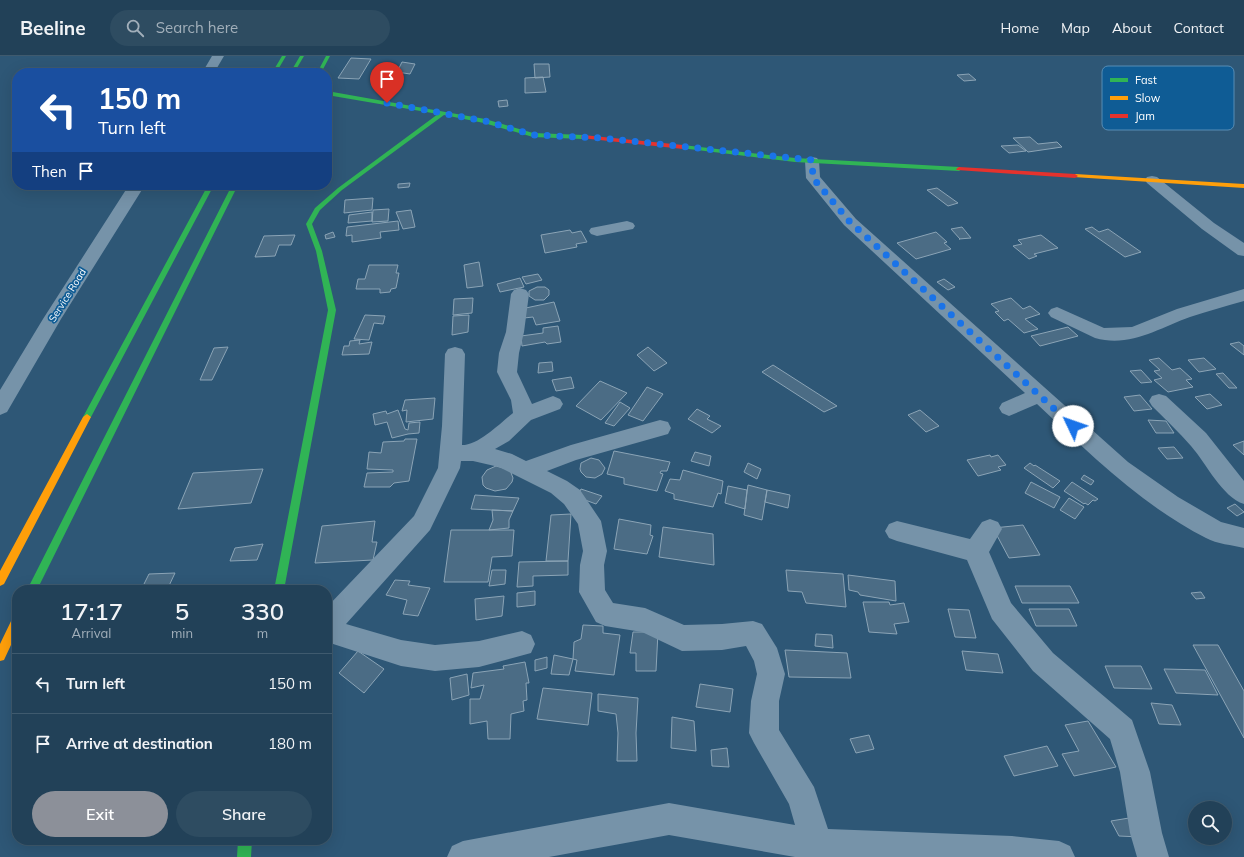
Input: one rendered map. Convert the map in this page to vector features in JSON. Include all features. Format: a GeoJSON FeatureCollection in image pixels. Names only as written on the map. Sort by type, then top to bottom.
{"type":"FeatureCollection","features":[{"type":"Feature","properties":{"kind":"main road"},"geometry":{"type":"LineString","coordinates":[[277,68],[284,56]]}},
{"type":"Feature","properties":{"kind":"main road"},"geometry":{"type":"LineString","coordinates":[[295,68],[302,56]]}},
{"type":"Feature","properties":{"kind":"main road"},"geometry":{"type":"LineString","coordinates":[[322,68],[328,56]]}},
{"type":"Feature","properties":{"kind":"main road"},"geometry":{"type":"LineString","coordinates":[[332,94],[485,121],[534,135],[601,138],[812,160],[1244,186]]}},
{"type":"Feature","properties":{"kind":"main road"},"geometry":{"type":"LineString","coordinates":[[280,585],[332,310],[319,251],[309,224],[317,209],[340,189],[442,114]]}},
{"type":"Feature","properties":{"kind":"main road"},"geometry":{"type":"LineString","coordinates":[[0,581],[208,190]]}},
{"type":"Feature","properties":{"kind":"main road"},"geometry":{"type":"LineString","coordinates":[[35,585],[232,190]]}},
{"type":"Feature","properties":{"kind":"main road"},"geometry":{"type":"LineString","coordinates":[[0,656],[12,631]]}},
{"type":"Feature","properties":{"kind":"main road"},"geometry":{"type":"LineString","coordinates":[[244,857],[245,845]]}},
{"type":"Feature","properties":{"kind":"street"},"geometry":{"type":"LineString","coordinates":[[211,68],[218,56]]}},
{"type":"Feature","properties":{"kind":"street"},"geometry":{"type":"LineString","coordinates":[[812,160],[813,178],[850,222],[1038,395],[1120,468],[1170,504],[1215,531],[1244,538]]}},
{"type":"Feature","properties":{"kind":"street"},"geometry":{"type":"LineString","coordinates":[[1152,180],[1208,226],[1244,251]]}},
{"type":"Feature","properties":{"kind":"street","name":"Service Road"},"geometry":{"type":"LineString","coordinates":[[0,407],[52,319],[134,190]]}},
{"type":"Feature","properties":{"kind":"street"},"geometry":{"type":"LineString","coordinates":[[597,231],[627,226]]}},
{"type":"Feature","properties":{"kind":"street"},"geometry":{"type":"LineString","coordinates":[[520,294],[515,332],[509,353],[507,372],[521,400],[524,416]]}},
{"type":"Feature","properties":{"kind":"street"},"geometry":{"type":"LineString","coordinates":[[1057,313],[1102,334],[1134,334],[1183,313],[1244,294]]}},
{"type":"Feature","properties":{"kind":"street"},"geometry":{"type":"LineString","coordinates":[[455,354],[453,426],[462,453]]}},
{"type":"Feature","properties":{"kind":"street"},"geometry":{"type":"LineString","coordinates":[[1009,408],[1038,395]]}},
{"type":"Feature","properties":{"kind":"street"},"geometry":{"type":"LineString","coordinates":[[1159,401],[1198,439],[1236,488],[1244,495]]}},
{"type":"Feature","properties":{"kind":"street"},"geometry":{"type":"LineString","coordinates":[[332,621],[422,523],[449,468],[462,453],[501,436],[524,416],[553,404]]}},
{"type":"Feature","properties":{"kind":"street"},"geometry":{"type":"LineString","coordinates":[[526,470],[571,453],[660,428]]}},
{"type":"Feature","properties":{"kind":"street"},"geometry":{"type":"LineString","coordinates":[[462,453],[504,460],[559,487],[572,497],[589,521],[595,551],[592,566],[592,592],[605,614],[645,620],[682,638],[722,637],[752,633],[766,657],[771,674],[765,701],[764,733],[803,798],[817,845]]}},
{"type":"Feature","properties":{"kind":"street"},"geometry":{"type":"LineString","coordinates":[[897,531],[940,543],[983,540],[1001,611],[1043,662],[1122,730],[1135,772],[1146,833],[1153,857]]}},
{"type":"Feature","properties":{"kind":"street"},"geometry":{"type":"LineString","coordinates":[[332,632],[401,653],[435,658],[479,654],[522,644]]}},
{"type":"Feature","properties":{"kind":"street"},"geometry":{"type":"LineString","coordinates":[[463,857],[669,819],[817,845],[1059,857]]}},
{"type":"Feature","properties":{"kind":"building"},"geometry":{"type":"Polygon","coordinates":[[[351,58],[371,59],[359,79],[338,78],[351,58]]]}},
{"type":"Feature","properties":{"kind":"building"},"geometry":{"type":"Polygon","coordinates":[[[402,62],[415,64],[410,74],[397,72],[402,62]]]}},
{"type":"Feature","properties":{"kind":"building"},"geometry":{"type":"Polygon","coordinates":[[[534,64],[549,64],[550,77],[535,78],[534,64]]]}},
{"type":"Feature","properties":{"kind":"building"},"geometry":{"type":"Polygon","coordinates":[[[401,73],[403,79],[393,80],[391,77],[401,73]]]}},
{"type":"Feature","properties":{"kind":"building"},"geometry":{"type":"Polygon","coordinates":[[[969,74],[976,80],[964,81],[957,75],[969,74]]]}},
{"type":"Feature","properties":{"kind":"building"},"geometry":{"type":"Polygon","coordinates":[[[543,77],[546,92],[525,93],[525,78],[543,77]]]}},
{"type":"Feature","properties":{"kind":"building"},"geometry":{"type":"Polygon","coordinates":[[[507,100],[508,106],[499,107],[498,101],[507,100]]]}},
{"type":"Feature","properties":{"kind":"building"},"geometry":{"type":"Polygon","coordinates":[[[1030,137],[1038,144],[1057,142],[1062,147],[1028,152],[1013,138],[1030,137]]]}},
{"type":"Feature","properties":{"kind":"building"},"geometry":{"type":"Polygon","coordinates":[[[1018,145],[1026,151],[1009,153],[1001,146],[1018,145]]]}},
{"type":"Feature","properties":{"kind":"building"},"geometry":{"type":"Polygon","coordinates":[[[410,183],[409,187],[398,188],[398,184],[410,183]]]}},
{"type":"Feature","properties":{"kind":"building"},"geometry":{"type":"Polygon","coordinates":[[[937,188],[958,203],[948,206],[927,190],[937,188]]]}},
{"type":"Feature","properties":{"kind":"building"},"geometry":{"type":"Polygon","coordinates":[[[373,198],[372,210],[344,213],[345,200],[373,198]]]}},
{"type":"Feature","properties":{"kind":"building"},"geometry":{"type":"Polygon","coordinates":[[[389,209],[388,221],[372,222],[373,210],[389,209]]]}},
{"type":"Feature","properties":{"kind":"building"},"geometry":{"type":"Polygon","coordinates":[[[411,210],[415,227],[403,229],[396,212],[411,210]]]}},
{"type":"Feature","properties":{"kind":"building"},"geometry":{"type":"Polygon","coordinates":[[[372,212],[372,221],[348,223],[349,215],[372,212]]]}},
{"type":"Feature","properties":{"kind":"building"},"geometry":{"type":"Polygon","coordinates":[[[398,221],[399,230],[380,232],[381,238],[352,242],[352,235],[346,236],[347,227],[398,221]]]}},
{"type":"Feature","properties":{"kind":"building"},"geometry":{"type":"Polygon","coordinates":[[[962,227],[971,238],[960,239],[951,229],[962,227]]]}},
{"type":"Feature","properties":{"kind":"building"},"geometry":{"type":"Polygon","coordinates":[[[1092,227],[1099,232],[1108,229],[1141,252],[1125,257],[1085,229],[1092,227]]]}},
{"type":"Feature","properties":{"kind":"building"},"geometry":{"type":"Polygon","coordinates":[[[570,230],[572,233],[581,231],[587,242],[576,244],[577,247],[545,253],[541,235],[570,230]]]}},
{"type":"Feature","properties":{"kind":"building"},"geometry":{"type":"Polygon","coordinates":[[[333,232],[335,237],[326,239],[325,235],[333,232]]]}},
{"type":"Feature","properties":{"kind":"building"},"geometry":{"type":"Polygon","coordinates":[[[936,232],[947,242],[944,243],[951,249],[916,259],[897,243],[936,232]]]}},
{"type":"Feature","properties":{"kind":"building"},"geometry":{"type":"Polygon","coordinates":[[[295,235],[291,245],[279,245],[275,256],[255,257],[264,236],[295,235]]]}},
{"type":"Feature","properties":{"kind":"building"},"geometry":{"type":"Polygon","coordinates":[[[1041,235],[1058,248],[1034,254],[1037,256],[1029,259],[1013,246],[1022,244],[1018,240],[1041,235]]]}},
{"type":"Feature","properties":{"kind":"building"},"geometry":{"type":"Polygon","coordinates":[[[479,262],[483,286],[467,288],[464,265],[479,262]]]}},
{"type":"Feature","properties":{"kind":"building"},"geometry":{"type":"Polygon","coordinates":[[[369,265],[398,265],[396,273],[399,273],[396,288],[391,289],[390,292],[380,293],[380,289],[356,289],[358,279],[365,279],[369,265]]]}},
{"type":"Feature","properties":{"kind":"building"},"geometry":{"type":"Polygon","coordinates":[[[538,274],[542,280],[526,284],[522,277],[538,274]]]}},
{"type":"Feature","properties":{"kind":"building"},"geometry":{"type":"Polygon","coordinates":[[[520,278],[524,287],[500,292],[497,284],[520,278]]]}},
{"type":"Feature","properties":{"kind":"building"},"geometry":{"type":"Polygon","coordinates":[[[944,279],[955,287],[948,290],[937,282],[944,279]]]}},
{"type":"Feature","properties":{"kind":"building"},"geometry":{"type":"Polygon","coordinates":[[[537,287],[545,287],[549,290],[549,295],[544,300],[535,300],[529,296],[529,291],[537,287]]]}},
{"type":"Feature","properties":{"kind":"building"},"geometry":{"type":"Polygon","coordinates":[[[473,298],[472,313],[453,315],[454,299],[473,298]]]}},
{"type":"Feature","properties":{"kind":"building"},"geometry":{"type":"Polygon","coordinates":[[[1011,298],[1023,309],[1030,306],[1040,314],[1025,319],[1038,329],[1024,333],[1008,319],[1004,321],[995,312],[999,311],[991,304],[1011,298]]]}},
{"type":"Feature","properties":{"kind":"building"},"geometry":{"type":"Polygon","coordinates":[[[554,302],[560,321],[536,325],[533,317],[524,318],[521,309],[554,302]]]}},
{"type":"Feature","properties":{"kind":"building"},"geometry":{"type":"Polygon","coordinates":[[[365,315],[385,316],[383,324],[374,323],[369,340],[354,339],[365,315]]]}},
{"type":"Feature","properties":{"kind":"building"},"geometry":{"type":"Polygon","coordinates":[[[469,315],[468,332],[452,335],[453,316],[469,315]]]}},
{"type":"Feature","properties":{"kind":"building"},"geometry":{"type":"Polygon","coordinates":[[[558,326],[561,342],[547,344],[545,342],[522,346],[521,336],[543,333],[543,328],[558,326]]]}},
{"type":"Feature","properties":{"kind":"building"},"geometry":{"type":"Polygon","coordinates":[[[1068,327],[1078,336],[1040,346],[1031,336],[1068,327]]]}},
{"type":"Feature","properties":{"kind":"building"},"geometry":{"type":"Polygon","coordinates":[[[360,340],[359,344],[372,342],[369,354],[342,355],[344,346],[349,346],[350,341],[360,340]]]}},
{"type":"Feature","properties":{"kind":"building"},"geometry":{"type":"Polygon","coordinates":[[[1239,342],[1244,346],[1244,355],[1230,344],[1239,342]]]}},
{"type":"Feature","properties":{"kind":"building"},"geometry":{"type":"Polygon","coordinates":[[[228,347],[212,380],[200,380],[214,348],[228,347]]]}},
{"type":"Feature","properties":{"kind":"building"},"geometry":{"type":"Polygon","coordinates":[[[648,347],[667,363],[654,371],[637,355],[648,347]]]}},
{"type":"Feature","properties":{"kind":"building"},"geometry":{"type":"Polygon","coordinates":[[[1159,358],[1172,370],[1180,368],[1192,379],[1186,380],[1193,387],[1168,392],[1154,380],[1162,378],[1154,371],[1160,370],[1149,360],[1159,358]]]}},
{"type":"Feature","properties":{"kind":"building"},"geometry":{"type":"Polygon","coordinates":[[[1204,358],[1216,369],[1199,372],[1188,360],[1204,358]]]}},
{"type":"Feature","properties":{"kind":"building"},"geometry":{"type":"Polygon","coordinates":[[[552,362],[553,371],[538,373],[539,363],[552,362]]]}},
{"type":"Feature","properties":{"kind":"building"},"geometry":{"type":"Polygon","coordinates":[[[773,365],[837,406],[824,412],[762,372],[773,365]]]}},
{"type":"Feature","properties":{"kind":"building"},"geometry":{"type":"Polygon","coordinates":[[[1141,370],[1152,382],[1141,383],[1130,371],[1141,370]]]}},
{"type":"Feature","properties":{"kind":"building"},"geometry":{"type":"Polygon","coordinates":[[[1223,373],[1237,388],[1229,388],[1216,374],[1223,373]]]}},
{"type":"Feature","properties":{"kind":"building"},"geometry":{"type":"Polygon","coordinates":[[[571,377],[574,388],[556,391],[552,380],[571,377]]]}},
{"type":"Feature","properties":{"kind":"building"},"geometry":{"type":"Polygon","coordinates":[[[600,381],[627,393],[601,420],[576,406],[600,381]]]}},
{"type":"Feature","properties":{"kind":"building"},"geometry":{"type":"Polygon","coordinates":[[[647,387],[663,394],[643,421],[628,415],[647,387]]]}},
{"type":"Feature","properties":{"kind":"building"},"geometry":{"type":"Polygon","coordinates":[[[1210,394],[1222,405],[1207,409],[1195,397],[1210,394]]]}},
{"type":"Feature","properties":{"kind":"building"},"geometry":{"type":"Polygon","coordinates":[[[1140,395],[1152,409],[1134,411],[1124,397],[1140,395]]]}},
{"type":"Feature","properties":{"kind":"building"},"geometry":{"type":"Polygon","coordinates":[[[435,398],[433,419],[406,422],[407,410],[402,411],[405,400],[435,398]]]}},
{"type":"Feature","properties":{"kind":"building"},"geometry":{"type":"Polygon","coordinates":[[[620,402],[630,408],[614,426],[605,423],[620,402]]]}},
{"type":"Feature","properties":{"kind":"building"},"geometry":{"type":"Polygon","coordinates":[[[697,409],[710,416],[707,419],[721,426],[712,433],[688,419],[697,409]]]}},
{"type":"Feature","properties":{"kind":"building"},"geometry":{"type":"Polygon","coordinates":[[[398,410],[405,429],[408,430],[409,423],[420,422],[419,433],[392,438],[387,422],[375,425],[373,414],[386,411],[387,414],[398,410]]]}},
{"type":"Feature","properties":{"kind":"building"},"geometry":{"type":"Polygon","coordinates":[[[920,410],[939,426],[926,432],[908,415],[920,410]]]}},
{"type":"Feature","properties":{"kind":"building"},"geometry":{"type":"Polygon","coordinates":[[[1148,420],[1166,421],[1174,433],[1156,433],[1148,420]]]}},
{"type":"Feature","properties":{"kind":"building"},"geometry":{"type":"Polygon","coordinates":[[[405,439],[417,439],[409,481],[394,483],[390,487],[364,487],[367,473],[393,472],[393,470],[367,469],[369,452],[381,453],[383,442],[404,441],[405,439]]]}},
{"type":"Feature","properties":{"kind":"building"},"geometry":{"type":"Polygon","coordinates":[[[1244,441],[1244,455],[1233,445],[1244,441]]]}},
{"type":"Feature","properties":{"kind":"building"},"geometry":{"type":"Polygon","coordinates":[[[1174,447],[1183,458],[1167,459],[1158,448],[1174,447]]]}},
{"type":"Feature","properties":{"kind":"building"},"geometry":{"type":"Polygon","coordinates":[[[614,451],[670,462],[667,471],[661,471],[660,473],[663,474],[657,491],[624,484],[624,478],[607,474],[614,451]]]}},
{"type":"Feature","properties":{"kind":"building"},"geometry":{"type":"Polygon","coordinates":[[[695,452],[711,456],[709,466],[691,461],[695,452]]]}},
{"type":"Feature","properties":{"kind":"building"},"geometry":{"type":"Polygon","coordinates":[[[990,455],[991,457],[998,455],[1006,465],[998,467],[1001,470],[978,476],[967,460],[990,455]]]}},
{"type":"Feature","properties":{"kind":"building"},"geometry":{"type":"Polygon","coordinates":[[[591,458],[599,460],[605,468],[602,474],[595,478],[586,477],[580,469],[581,463],[591,458]]]}},
{"type":"Feature","properties":{"kind":"building"},"geometry":{"type":"Polygon","coordinates":[[[748,463],[761,469],[757,479],[744,472],[748,463]]]}},
{"type":"Feature","properties":{"kind":"building"},"geometry":{"type":"Polygon","coordinates":[[[1030,463],[1060,481],[1053,488],[1024,468],[1030,463]]]}},
{"type":"Feature","properties":{"kind":"building"},"geometry":{"type":"Polygon","coordinates":[[[496,466],[510,470],[513,478],[512,482],[506,489],[495,491],[486,488],[483,485],[482,477],[487,470],[496,466]]]}},
{"type":"Feature","properties":{"kind":"building"},"geometry":{"type":"Polygon","coordinates":[[[263,469],[251,503],[178,509],[193,473],[263,469]]]}},
{"type":"Feature","properties":{"kind":"building"},"geometry":{"type":"Polygon","coordinates":[[[683,470],[723,481],[721,494],[718,493],[713,507],[674,499],[674,494],[665,491],[670,479],[680,480],[683,470]]]}},
{"type":"Feature","properties":{"kind":"building"},"geometry":{"type":"Polygon","coordinates":[[[1084,475],[1094,481],[1091,485],[1081,479],[1084,475]]]}},
{"type":"Feature","properties":{"kind":"building"},"geometry":{"type":"Polygon","coordinates":[[[1031,482],[1060,497],[1054,508],[1025,493],[1031,482]]]}},
{"type":"Feature","properties":{"kind":"building"},"geometry":{"type":"Polygon","coordinates":[[[1072,482],[1098,499],[1095,501],[1093,500],[1088,505],[1064,491],[1072,482]]]}},
{"type":"Feature","properties":{"kind":"building"},"geometry":{"type":"Polygon","coordinates":[[[748,485],[767,490],[762,520],[744,515],[748,485]]]}},
{"type":"Feature","properties":{"kind":"building"},"geometry":{"type":"Polygon","coordinates":[[[728,486],[747,490],[745,509],[725,503],[728,486]]]}},
{"type":"Feature","properties":{"kind":"building"},"geometry":{"type":"Polygon","coordinates":[[[581,489],[602,496],[596,504],[577,497],[581,489]]]}},
{"type":"Feature","properties":{"kind":"building"},"geometry":{"type":"Polygon","coordinates":[[[767,490],[790,495],[788,508],[765,502],[767,490]]]}},
{"type":"Feature","properties":{"kind":"building"},"geometry":{"type":"Polygon","coordinates":[[[475,495],[519,498],[513,511],[471,509],[475,495]]]}},
{"type":"Feature","properties":{"kind":"building"},"geometry":{"type":"Polygon","coordinates":[[[1069,498],[1084,507],[1075,519],[1060,510],[1069,498]]]}},
{"type":"Feature","properties":{"kind":"building"},"geometry":{"type":"Polygon","coordinates":[[[1235,504],[1244,512],[1237,516],[1227,508],[1235,504]]]}},
{"type":"Feature","properties":{"kind":"building"},"geometry":{"type":"Polygon","coordinates":[[[492,510],[513,511],[509,520],[509,528],[489,530],[493,520],[492,510]]]}},
{"type":"Feature","properties":{"kind":"building"},"geometry":{"type":"Polygon","coordinates":[[[571,514],[568,561],[546,561],[551,515],[571,514]]]}},
{"type":"Feature","properties":{"kind":"building"},"geometry":{"type":"Polygon","coordinates":[[[619,519],[651,525],[650,535],[653,536],[647,554],[614,549],[619,519]]]}},
{"type":"Feature","properties":{"kind":"building"},"geometry":{"type":"Polygon","coordinates":[[[375,521],[372,542],[377,542],[373,560],[315,563],[322,526],[375,521]]]}},
{"type":"Feature","properties":{"kind":"building"},"geometry":{"type":"Polygon","coordinates":[[[1023,525],[1040,555],[1009,558],[993,528],[1023,525]]]}},
{"type":"Feature","properties":{"kind":"building"},"geometry":{"type":"Polygon","coordinates":[[[663,527],[713,534],[714,565],[659,557],[663,527]]]}},
{"type":"Feature","properties":{"kind":"building"},"geometry":{"type":"Polygon","coordinates":[[[451,530],[514,530],[512,556],[492,557],[488,582],[444,582],[451,530]]]}},
{"type":"Feature","properties":{"kind":"building"},"geometry":{"type":"Polygon","coordinates":[[[263,544],[257,560],[230,561],[235,548],[263,544]]]}},
{"type":"Feature","properties":{"kind":"building"},"geometry":{"type":"Polygon","coordinates":[[[568,561],[568,575],[533,576],[533,586],[517,587],[519,562],[568,561]]]}},
{"type":"Feature","properties":{"kind":"building"},"geometry":{"type":"Polygon","coordinates":[[[492,570],[506,570],[505,584],[489,586],[492,570]]]}},
{"type":"Feature","properties":{"kind":"building"},"geometry":{"type":"Polygon","coordinates":[[[786,570],[843,574],[846,607],[806,603],[802,592],[788,591],[786,570]]]}},
{"type":"Feature","properties":{"kind":"building"},"geometry":{"type":"Polygon","coordinates":[[[175,573],[169,585],[144,585],[149,574],[175,573]]]}},
{"type":"Feature","properties":{"kind":"building"},"geometry":{"type":"Polygon","coordinates":[[[848,575],[895,581],[896,601],[860,595],[858,592],[849,590],[848,575]]]}},
{"type":"Feature","properties":{"kind":"building"},"geometry":{"type":"Polygon","coordinates":[[[395,580],[410,581],[408,585],[430,588],[418,616],[403,614],[407,600],[386,595],[395,580]]]}},
{"type":"Feature","properties":{"kind":"building"},"geometry":{"type":"Polygon","coordinates":[[[1015,586],[1070,586],[1079,603],[1022,603],[1015,586]]]}},
{"type":"Feature","properties":{"kind":"building"},"geometry":{"type":"Polygon","coordinates":[[[535,591],[535,605],[517,607],[517,593],[535,591]]]}},
{"type":"Feature","properties":{"kind":"building"},"geometry":{"type":"Polygon","coordinates":[[[1201,592],[1205,598],[1196,599],[1191,593],[1201,592]]]}},
{"type":"Feature","properties":{"kind":"building"},"geometry":{"type":"Polygon","coordinates":[[[504,596],[502,616],[476,620],[475,599],[504,596]]]}},
{"type":"Feature","properties":{"kind":"building"},"geometry":{"type":"Polygon","coordinates":[[[863,602],[889,602],[890,605],[904,603],[909,622],[894,624],[897,634],[869,632],[863,602]]]}},
{"type":"Feature","properties":{"kind":"building"},"geometry":{"type":"Polygon","coordinates":[[[948,609],[969,610],[976,638],[955,637],[948,609]]]}},
{"type":"Feature","properties":{"kind":"building"},"geometry":{"type":"Polygon","coordinates":[[[1029,609],[1069,609],[1077,626],[1036,626],[1029,609]]]}},
{"type":"Feature","properties":{"kind":"building"},"geometry":{"type":"Polygon","coordinates":[[[583,625],[603,626],[603,633],[620,635],[614,675],[575,671],[577,660],[573,659],[574,642],[581,639],[583,625]]]}},
{"type":"Feature","properties":{"kind":"building"},"geometry":{"type":"Polygon","coordinates":[[[633,632],[658,632],[656,671],[636,671],[636,653],[630,653],[633,632]]]}},
{"type":"Feature","properties":{"kind":"building"},"geometry":{"type":"Polygon","coordinates":[[[816,634],[832,635],[833,648],[815,646],[816,634]]]}},
{"type":"Feature","properties":{"kind":"building"},"geometry":{"type":"Polygon","coordinates":[[[1193,645],[1218,645],[1244,691],[1244,738],[1193,645]]]}},
{"type":"Feature","properties":{"kind":"building"},"geometry":{"type":"Polygon","coordinates":[[[785,650],[847,653],[851,678],[789,677],[785,650]]]}},
{"type":"Feature","properties":{"kind":"building"},"geometry":{"type":"Polygon","coordinates":[[[358,651],[384,669],[364,693],[339,673],[358,651]]]}},
{"type":"Feature","properties":{"kind":"building"},"geometry":{"type":"Polygon","coordinates":[[[962,651],[998,654],[1003,673],[966,670],[962,651]]]}},
{"type":"Feature","properties":{"kind":"building"},"geometry":{"type":"Polygon","coordinates":[[[554,655],[573,659],[569,675],[551,674],[554,655]]]}},
{"type":"Feature","properties":{"kind":"building"},"geometry":{"type":"Polygon","coordinates":[[[547,657],[547,668],[535,671],[535,660],[547,657]]]}},
{"type":"Feature","properties":{"kind":"building"},"geometry":{"type":"Polygon","coordinates":[[[525,662],[529,683],[526,683],[527,700],[523,701],[524,711],[511,714],[510,739],[488,739],[487,721],[470,724],[470,699],[480,699],[484,685],[471,688],[473,673],[504,669],[503,666],[525,662]]]}},
{"type":"Feature","properties":{"kind":"building"},"geometry":{"type":"Polygon","coordinates":[[[1105,666],[1141,666],[1152,689],[1114,688],[1105,666]]]}},
{"type":"Feature","properties":{"kind":"building"},"geometry":{"type":"Polygon","coordinates":[[[1164,669],[1205,670],[1218,695],[1176,693],[1164,669]]]}},
{"type":"Feature","properties":{"kind":"building"},"geometry":{"type":"Polygon","coordinates":[[[467,674],[469,695],[452,700],[450,678],[467,674]]]}},
{"type":"Feature","properties":{"kind":"building"},"geometry":{"type":"Polygon","coordinates":[[[700,684],[733,689],[730,712],[696,707],[700,684]]]}},
{"type":"Feature","properties":{"kind":"building"},"geometry":{"type":"Polygon","coordinates":[[[543,688],[592,693],[588,725],[537,719],[543,688]]]}},
{"type":"Feature","properties":{"kind":"building"},"geometry":{"type":"Polygon","coordinates":[[[598,694],[638,698],[636,733],[637,761],[617,761],[618,733],[616,714],[598,711],[598,694]]]}},
{"type":"Feature","properties":{"kind":"building"},"geometry":{"type":"Polygon","coordinates":[[[1151,703],[1172,705],[1181,725],[1159,724],[1151,703]]]}},
{"type":"Feature","properties":{"kind":"building"},"geometry":{"type":"Polygon","coordinates":[[[672,717],[694,721],[696,751],[671,748],[672,717]]]}},
{"type":"Feature","properties":{"kind":"building"},"geometry":{"type":"Polygon","coordinates":[[[1088,721],[1116,767],[1074,776],[1062,754],[1079,751],[1065,725],[1088,721]]]}},
{"type":"Feature","properties":{"kind":"building"},"geometry":{"type":"Polygon","coordinates":[[[869,735],[874,749],[856,753],[850,739],[869,735]]]}},
{"type":"Feature","properties":{"kind":"building"},"geometry":{"type":"Polygon","coordinates":[[[1047,746],[1058,766],[1014,776],[1004,756],[1047,746]]]}},
{"type":"Feature","properties":{"kind":"building"},"geometry":{"type":"Polygon","coordinates":[[[727,748],[729,767],[712,766],[711,750],[727,748]]]}},
{"type":"Feature","properties":{"kind":"building"},"geometry":{"type":"Polygon","coordinates":[[[1129,818],[1140,837],[1119,836],[1111,821],[1129,818]]]}},
{"type":"Feature","properties":{"kind":"traffic: fast"},"geometry":{"type":"LineString","coordinates":[[277,68],[284,56]]}},
{"type":"Feature","properties":{"kind":"traffic: fast"},"geometry":{"type":"LineString","coordinates":[[295,68],[302,56]]}},
{"type":"Feature","properties":{"kind":"traffic: fast"},"geometry":{"type":"LineString","coordinates":[[322,68],[328,56]]}},
{"type":"Feature","properties":{"kind":"traffic: fast"},"geometry":{"type":"LineString","coordinates":[[332,94],[485,121],[533,135],[583,137]]}},
{"type":"Feature","properties":{"kind":"traffic: fast"},"geometry":{"type":"LineString","coordinates":[[280,585],[332,310],[319,251],[309,224],[317,209],[340,189],[442,114]]}},
{"type":"Feature","properties":{"kind":"traffic: fast"},"geometry":{"type":"LineString","coordinates":[[683,147],[795,160],[959,169]]}},
{"type":"Feature","properties":{"kind":"traffic: fast"},"geometry":{"type":"LineString","coordinates":[[87,417],[208,190]]}},
{"type":"Feature","properties":{"kind":"traffic: fast"},"geometry":{"type":"LineString","coordinates":[[35,585],[232,190]]}},
{"type":"Feature","properties":{"kind":"traffic: fast"},"geometry":{"type":"LineString","coordinates":[[244,857],[245,845]]}},
{"type":"Feature","properties":{"kind":"traffic: slow"},"geometry":{"type":"LineString","coordinates":[[1075,176],[1244,186]]}},
{"type":"Feature","properties":{"kind":"traffic: slow"},"geometry":{"type":"LineString","coordinates":[[0,581],[87,417]]}},
{"type":"Feature","properties":{"kind":"traffic: slow"},"geometry":{"type":"LineString","coordinates":[[0,656],[12,631]]}},
{"type":"Feature","properties":{"kind":"traffic: jam"},"geometry":{"type":"LineString","coordinates":[[583,137],[683,147]]}},
{"type":"Feature","properties":{"kind":"traffic: jam"},"geometry":{"type":"LineString","coordinates":[[959,169],[1075,176]]}},
{"type":"Feature","properties":{"kind":"route"},"geometry":{"type":"LineString","coordinates":[[387,103],[485,121],[534,135],[601,138],[795,160],[812,160],[813,178],[850,222],[1073,426]]}}]}
